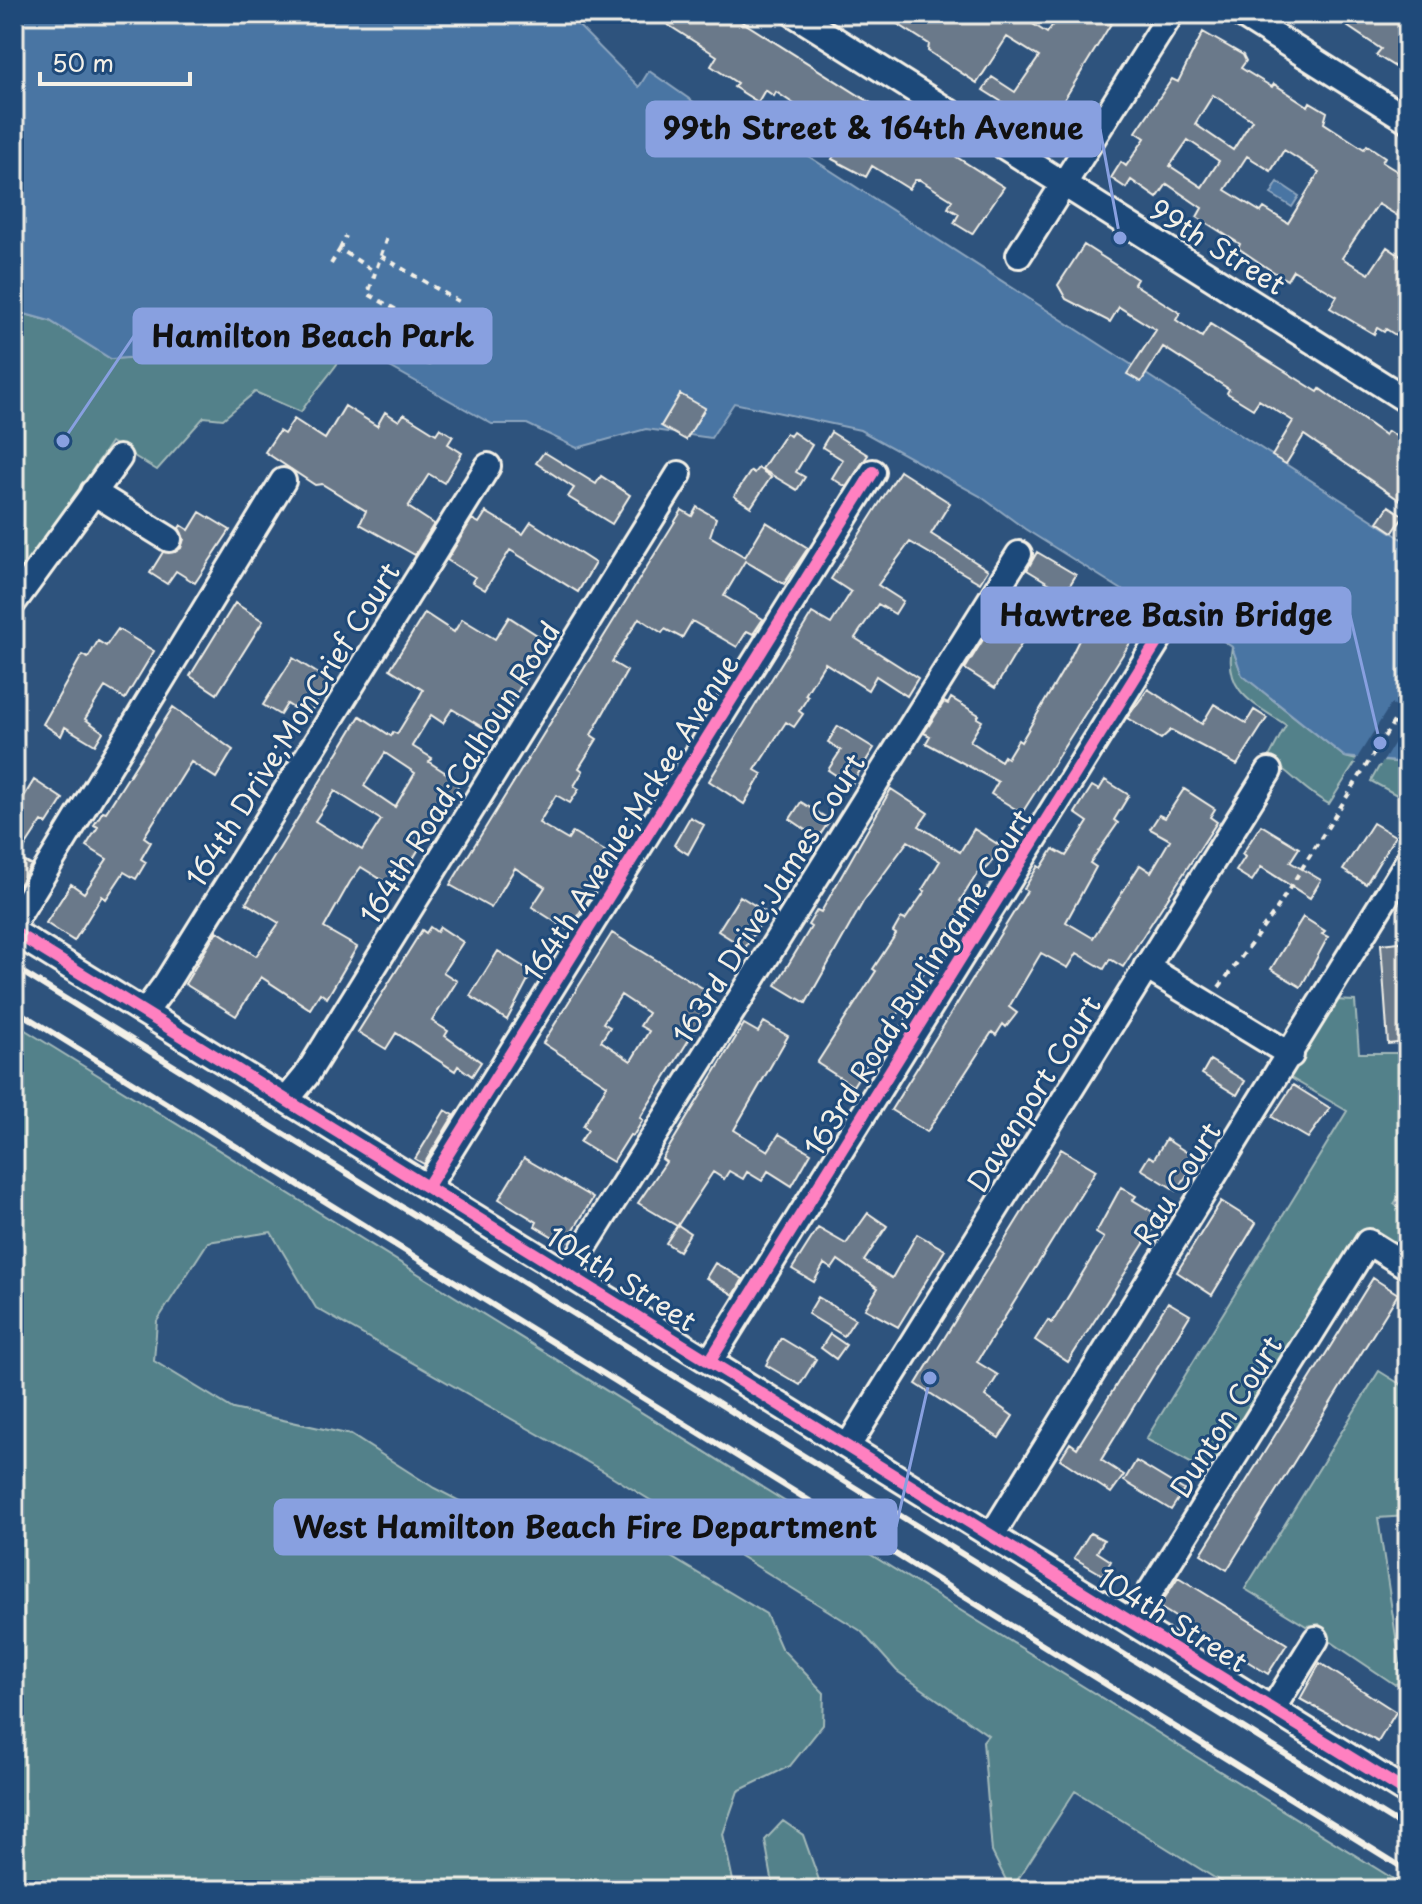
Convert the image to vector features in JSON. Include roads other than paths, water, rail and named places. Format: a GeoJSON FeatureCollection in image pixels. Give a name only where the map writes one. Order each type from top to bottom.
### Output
{"type":"FeatureCollection","features":[{"type":"Feature","properties":{"kind":"street","name":"99th Street"},"geometry":{"type":"LineString","coordinates":[[794,14],[1408,401]]}},
{"type":"Feature","properties":{"kind":"street"},"geometry":{"type":"LineString","coordinates":[[1019,255],[1171,14]]}},
{"type":"Feature","properties":{"kind":"street"},"geometry":{"type":"LineString","coordinates":[[1240,14],[1408,120]]}},
{"type":"Feature","properties":{"kind":"street"},"geometry":{"type":"LineString","coordinates":[[14,602],[119,458]]}},
{"type":"Feature","properties":{"kind":"street","name":"164th Drive;MonCrief Court"},"geometry":{"type":"LineString","coordinates":[[145,1012],[488,466]]}},
{"type":"Feature","properties":{"kind":"street","name":"164th Avenue;Mckee Avenue"},"geometry":{"type":"LineString","coordinates":[[428,1186],[873,472]]}},
{"type":"Feature","properties":{"kind":"street","name":"164th Road;Calhoun Road"},"geometry":{"type":"LineString","coordinates":[[288,1098],[306,1076],[679,474]]}},
{"type":"Feature","properties":{"kind":"street"},"geometry":{"type":"LineString","coordinates":[[14,922],[283,481]]}},
{"type":"Feature","properties":{"kind":"street"},"geometry":{"type":"LineString","coordinates":[[93,492],[169,539]]}},
{"type":"Feature","properties":{"kind":"street","name":"163rd Drive;James Court"},"geometry":{"type":"LineString","coordinates":[[568,1273],[1019,554]]}},
{"type":"Feature","properties":{"kind":"street","name":"163rd Road;Burlingame Court"},"geometry":{"type":"LineString","coordinates":[[710,1361],[1165,629]]}},
{"type":"Feature","properties":{"kind":"street","name":"Davenport Court"},"geometry":{"type":"LineString","coordinates":[[848,1446],[1269,771]]}},
{"type":"Feature","properties":{"kind":"street","name":"Rau Court"},"geometry":{"type":"LineString","coordinates":[[992,1535],[1408,861]]}},
{"type":"Feature","properties":{"kind":"street","name":"104th Street"},"geometry":{"type":"LineString","coordinates":[[14,932],[288,1098],[1408,1793]]}},
{"type":"Feature","properties":{"kind":"street"},"geometry":{"type":"LineString","coordinates":[[1146,967],[1291,1055]]}},
{"type":"Feature","properties":{"kind":"street","name":"Dunton Court"},"geometry":{"type":"LineString","coordinates":[[1132,1621],[1368,1242],[1408,1267]]}},
{"type":"Feature","properties":{"kind":"street"},"geometry":{"type":"LineString","coordinates":[[1273,1708],[1316,1639]]}},
{"type":"Feature","properties":{"kind":"water"},"geometry":{"type":"Polygon","coordinates":[[[14,14],[567,14],[639,87],[649,71],[748,140],[760,125],[1408,543],[1408,763],[1345,757],[1242,675],[1232,647],[1201,625],[1178,625],[1025,529],[980,496],[860,430],[734,403],[711,438],[646,429],[577,448],[527,424],[492,424],[374,358],[355,332],[335,326],[253,350],[111,359],[50,321],[14,311],[14,14]]]}},
{"type":"Feature","properties":{"kind":"water"},"geometry":{"type":"Polygon","coordinates":[[[1278,182],[1299,196],[1292,207],[1271,194],[1278,182]]]}},
{"type":"Feature","properties":{"kind":"railway"},"geometry":{"type":"LineString","coordinates":[[14,967],[1408,1830]]}},
{"type":"Feature","properties":{"kind":"railway"},"geometry":{"type":"LineString","coordinates":[[14,1009],[1408,1871]]}},
{"type":"Feature","properties":{"kind":"place","name":"99th Street & 164th Avenue"},"geometry":{"type":"Point","coordinates":[1120,238]}},
{"type":"Feature","properties":{"kind":"place","name":"Hamilton Beach Park"},"geometry":{"type":"Point","coordinates":[63,441]}},
{"type":"Feature","properties":{"kind":"place","name":"Hawtree Basin Bridge"},"geometry":{"type":"Point","coordinates":[1380,743]}},
{"type":"Feature","properties":{"kind":"place","name":"West Hamilton Beach Fire Department"},"geometry":{"type":"Point","coordinates":[930,1378]}}]}
